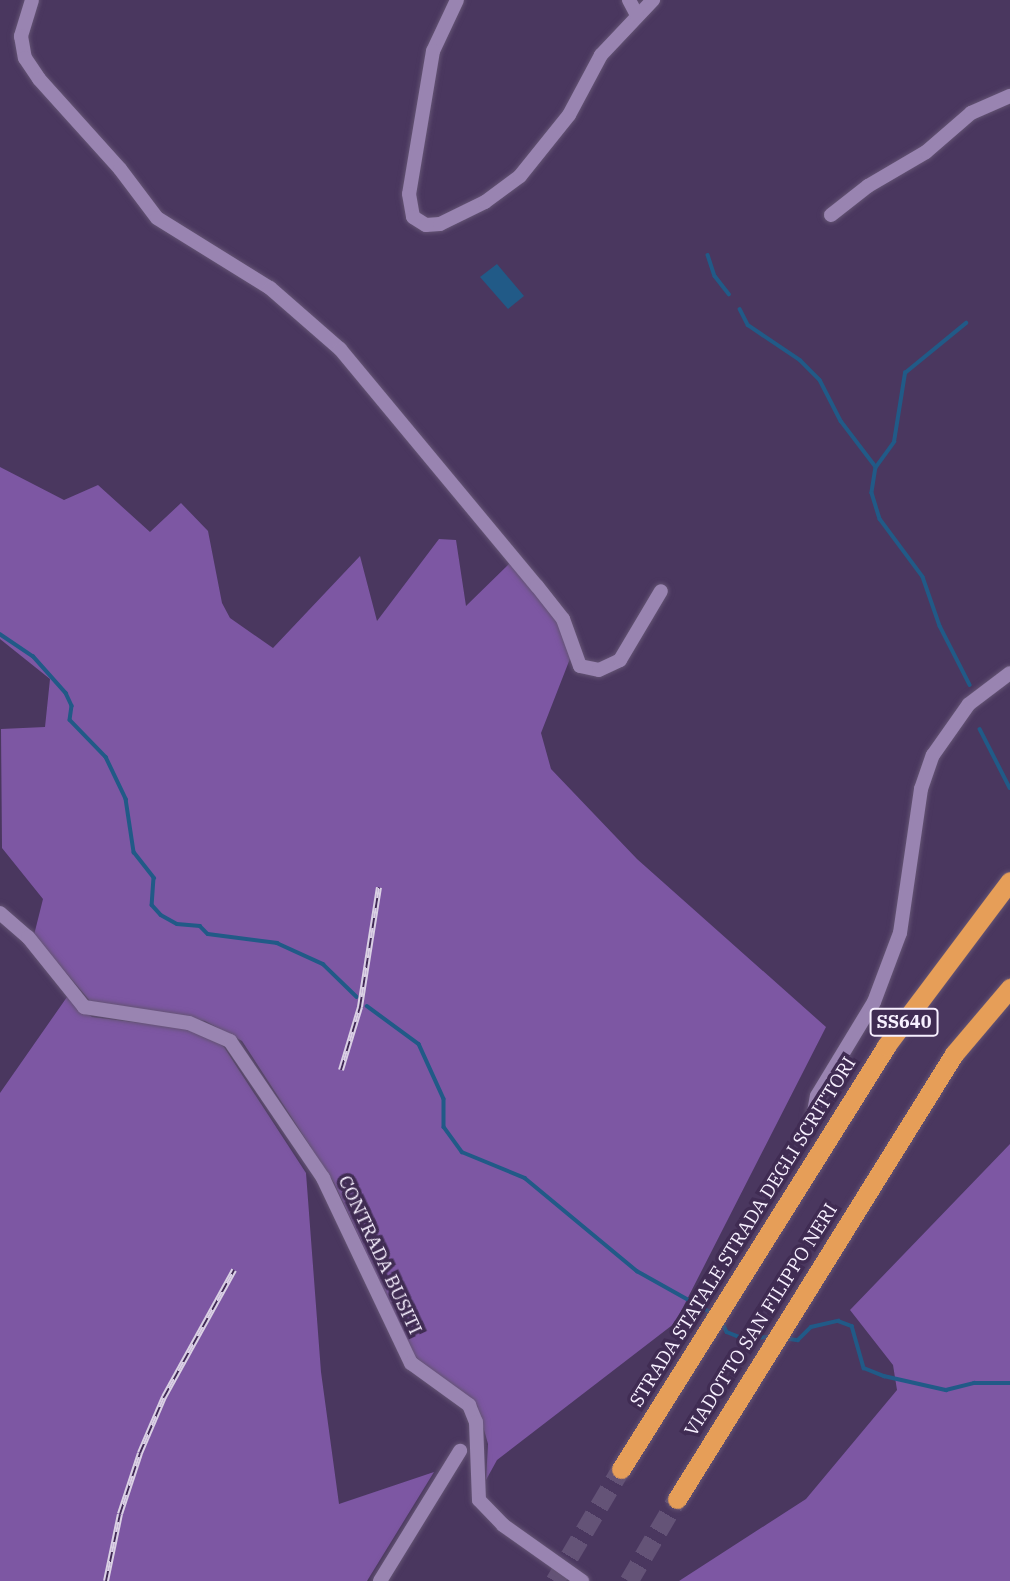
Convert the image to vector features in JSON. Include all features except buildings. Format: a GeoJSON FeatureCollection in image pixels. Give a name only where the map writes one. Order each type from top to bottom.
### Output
{"type":"FeatureCollection","features":[{"type":"Feature","properties":{"kind":"highway","name":"STRADA STATALE STRADA DEGLI SCRITTORI"},"geometry":{"type":"LineString","coordinates":[[621,1469],[886,1046],[1008,883]]}},
{"type":"Feature","properties":{"kind":"highway","name":"VIADOTTO SAN FILIPPO NERI"},"geometry":{"type":"LineString","coordinates":[[677,1499],[954,1055],[1010,988]]}},
{"type":"Feature","properties":{"kind":"street"},"geometry":{"type":"LineString","coordinates":[[32,0],[21,36],[25,58],[39,79],[120,169],[157,218],[270,288],[340,349],[563,619],[580,666],[599,670],[620,660],[661,591]]}},
{"type":"Feature","properties":{"kind":"street"},"geometry":{"type":"LineString","coordinates":[[457,0],[438,36],[431,64],[409,202],[419,223],[440,224],[485,202],[520,176],[569,115],[601,55],[653,0]]}},
{"type":"Feature","properties":{"kind":"street"},"geometry":{"type":"LineString","coordinates":[[629,0],[637,15]]}},
{"type":"Feature","properties":{"kind":"street"},"geometry":{"type":"LineString","coordinates":[[831,215],[868,186],[926,152],[971,113],[1010,96]]}},
{"type":"Feature","properties":{"kind":"street"},"geometry":{"type":"LineString","coordinates":[[813,1118],[817,1096],[874,1002],[896,944],[908,897],[921,789],[933,755],[969,704],[1010,673]]}},
{"type":"Feature","properties":{"kind":"street","name":"CONTRADA BUSITI"},"geometry":{"type":"LineString","coordinates":[[0,913],[28,937],[84,1007],[189,1023],[230,1041],[323,1178],[411,1363],[469,1405],[476,1423],[478,1500],[503,1525],[582,1581]]}},
{"type":"Feature","properties":{"kind":"street"},"geometry":{"type":"LineString","coordinates":[[380,1581],[460,1451]]}},
{"type":"Feature","properties":{"kind":"shaded area"},"geometry":{"type":"Polygon","coordinates":[[[0,467],[64,500],[98,485],[150,532],[181,503],[208,531],[222,603],[230,618],[273,648],[360,556],[377,621],[439,539],[456,540],[466,606],[514,559],[537,586],[573,651],[541,733],[551,769],[637,859],[826,1027],[675,1323],[497,1460],[486,1480],[488,1444],[477,1405],[414,1356],[334,1183],[242,1041],[205,1021],[90,1001],[34,935],[43,899],[2,848],[1,729],[45,727],[50,679],[0,639],[0,467]]]}},
{"type":"Feature","properties":{"kind":"shaded area"},"geometry":{"type":"Polygon","coordinates":[[[67,997],[92,1017],[183,1028],[208,1035],[224,1047],[306,1173],[321,1372],[339,1504],[434,1472],[367,1581],[0,1581],[0,1093],[67,997]]]}},
{"type":"Feature","properties":{"kind":"shaded area"},"geometry":{"type":"Polygon","coordinates":[[[1010,1144],[1010,1581],[679,1581],[806,1499],[897,1390],[893,1365],[850,1310],[1010,1144]]]}},
{"type":"Feature","properties":{"kind":"water"},"geometry":{"type":"Polygon","coordinates":[[[497,264],[524,296],[508,309],[480,277],[497,264]]]}},
{"type":"Feature","properties":{"kind":"waterway"},"geometry":{"type":"LineString","coordinates":[[708,255],[715,276],[729,294]]}},
{"type":"Feature","properties":{"kind":"waterway"},"geometry":{"type":"LineString","coordinates":[[740,309],[748,325],[800,360],[820,380],[841,421],[876,467],[872,493],[880,519],[923,577],[940,626],[970,685]]}},
{"type":"Feature","properties":{"kind":"waterway"},"geometry":{"type":"LineString","coordinates":[[876,467],[894,442],[905,373],[966,323]]}},
{"type":"Feature","properties":{"kind":"waterway"},"geometry":{"type":"LineString","coordinates":[[0,634],[33,656],[66,693],[72,706],[70,720],[106,757],[126,799],[134,852],[154,878],[152,905],[161,915],[177,924],[200,926],[208,934],[277,943],[323,964],[357,997]]}},
{"type":"Feature","properties":{"kind":"waterway"},"geometry":{"type":"LineString","coordinates":[[980,729],[1010,788]]}},
{"type":"Feature","properties":{"kind":"waterway"},"geometry":{"type":"LineString","coordinates":[[367,1006],[419,1044],[444,1099],[444,1127],[462,1152],[525,1178],[637,1271],[710,1312]]}},
{"type":"Feature","properties":{"kind":"waterway"},"geometry":{"type":"LineString","coordinates":[[722,1321],[727,1332],[744,1339],[769,1337]]}},
{"type":"Feature","properties":{"kind":"waterway"},"geometry":{"type":"LineString","coordinates":[[783,1338],[798,1340],[811,1327],[838,1321],[852,1326],[864,1368],[884,1376],[946,1390],[974,1383],[1010,1383]]}},
{"type":"Feature","properties":{"kind":"tunnel"},"geometry":{"type":"LineString","coordinates":[[555,1581],[621,1469]]}},
{"type":"Feature","properties":{"kind":"tunnel"},"geometry":{"type":"LineString","coordinates":[[629,1581],[677,1499]]}},
{"type":"Feature","properties":{"kind":"railway"},"geometry":{"type":"LineString","coordinates":[[341,1070],[360,1007],[379,887]]}},
{"type":"Feature","properties":{"kind":"railway"},"geometry":{"type":"LineString","coordinates":[[106,1581],[120,1514],[140,1453],[164,1397],[234,1270]]}}]}
